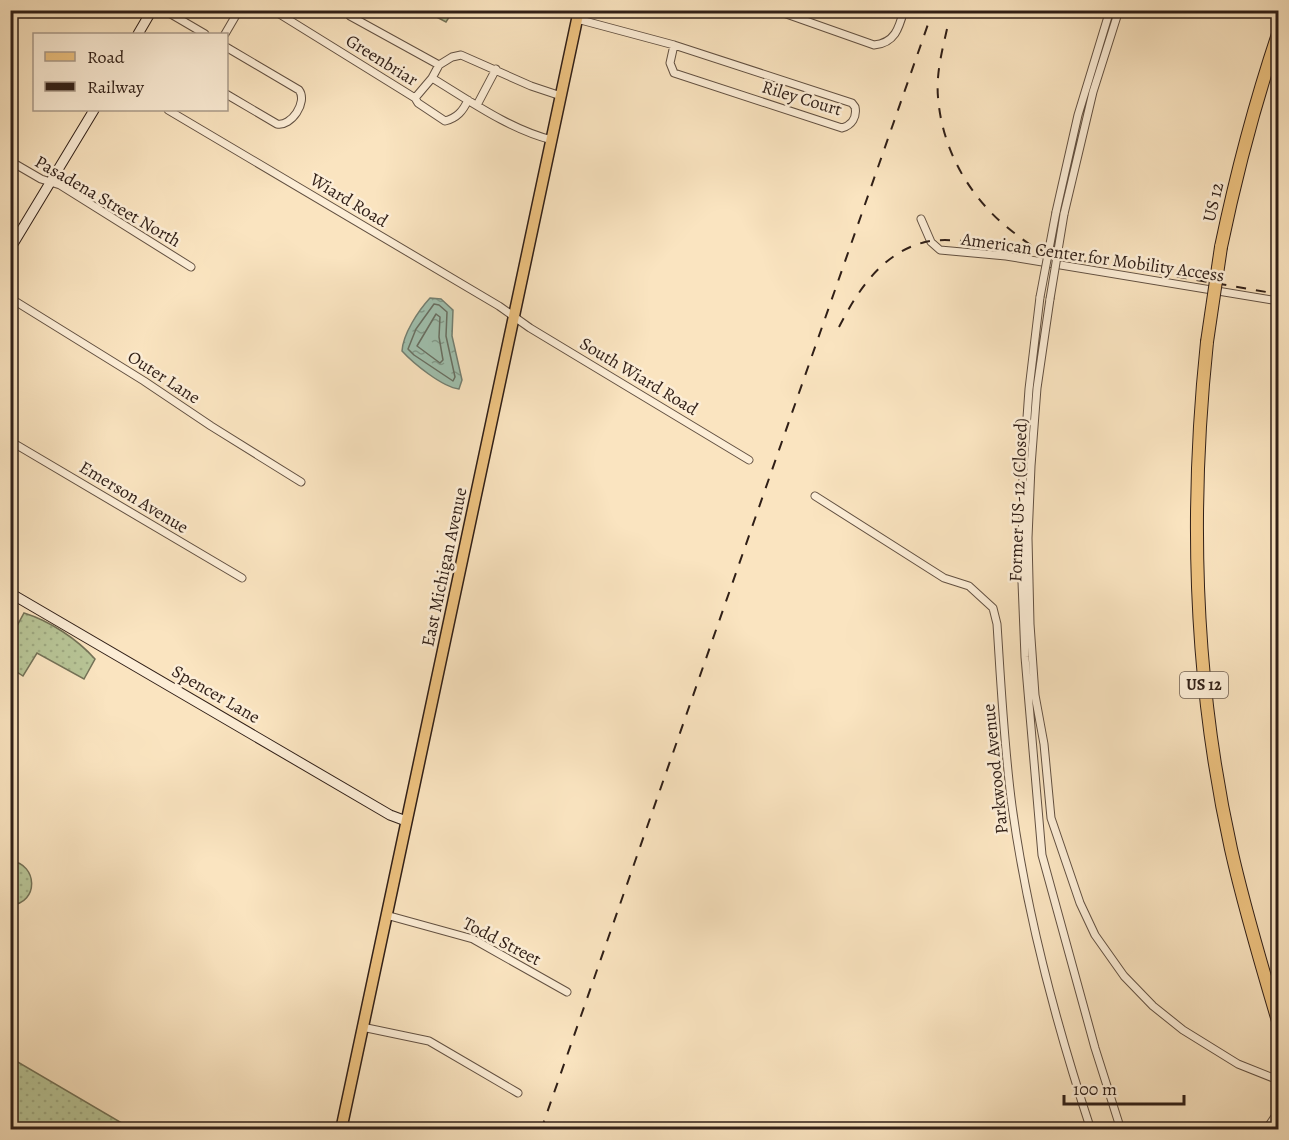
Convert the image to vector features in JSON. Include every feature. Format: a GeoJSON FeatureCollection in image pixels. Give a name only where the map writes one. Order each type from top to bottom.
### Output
{"type":"FeatureCollection","features":[{"type":"Feature","properties":{"kind":"highway","name":"US 12"},"geometry":{"type":"LineString","coordinates":[[1278,34],[1245,143],[1221,247],[1200,405],[1196,492],[1196,567],[1206,702],[1217,777],[1250,930],[1278,1021]]}},
{"type":"Feature","properties":{"kind":"main road","name":"East Michigan Avenue"},"geometry":{"type":"LineString","coordinates":[[341,1130],[578,15]]}},
{"type":"Feature","properties":{"kind":"street"},"geometry":{"type":"LineString","coordinates":[[139,33],[152,10]]}},
{"type":"Feature","properties":{"kind":"street"},"geometry":{"type":"LineString","coordinates":[[164,10],[203,33]]}},
{"type":"Feature","properties":{"kind":"street"},"geometry":{"type":"LineString","coordinates":[[226,33],[239,10]]}},
{"type":"Feature","properties":{"kind":"street","name":"Greenbriar"},"geometry":{"type":"LineString","coordinates":[[273,10],[415,98],[418,103],[446,121],[459,115],[468,100]]}},
{"type":"Feature","properties":{"kind":"street"},"geometry":{"type":"LineString","coordinates":[[350,10],[350,16],[439,65]]}},
{"type":"Feature","properties":{"kind":"street"},"geometry":{"type":"LineString","coordinates":[[775,10],[874,45],[884,44],[890,40],[899,28],[904,10]]}},
{"type":"Feature","properties":{"kind":"street"},"geometry":{"type":"LineString","coordinates":[[1110,10],[1078,115],[1040,297],[1029,389],[1024,464],[1022,582],[1025,657],[1042,855],[1095,1048],[1121,1130]]}},
{"type":"Feature","properties":{"kind":"street","name":"Former US-12 (Closed)"},"geometry":{"type":"LineString","coordinates":[[1119,10],[1093,92],[1064,214],[1037,388],[1031,466],[1030,624],[1036,702],[1044,744],[1051,818],[1080,903],[1095,935],[1124,976],[1153,1006],[1183,1030],[1238,1064],[1278,1080]]}},
{"type":"Feature","properties":{"kind":"street","name":"Riley Court"},"geometry":{"type":"LineString","coordinates":[[578,15],[674,45],[852,103],[855,107],[855,117],[842,128],[674,73],[670,63],[674,45]]}},
{"type":"Feature","properties":{"kind":"street"},"geometry":{"type":"LineString","coordinates":[[228,48],[299,90],[303,100],[289,123],[283,125],[277,124],[228,95]]}},
{"type":"Feature","properties":{"kind":"street"},"geometry":{"type":"LineString","coordinates":[[415,98],[432,78],[439,65],[460,54],[531,86],[561,96]]}},
{"type":"Feature","properties":{"kind":"street"},"geometry":{"type":"LineString","coordinates":[[477,105],[496,69]]}},
{"type":"Feature","properties":{"kind":"street"},"geometry":{"type":"LineString","coordinates":[[432,78],[514,126],[552,140]]}},
{"type":"Feature","properties":{"kind":"street"},"geometry":{"type":"LineString","coordinates":[[10,249],[93,111]]}},
{"type":"Feature","properties":{"kind":"street","name":"Wiard Road"},"geometry":{"type":"LineString","coordinates":[[170,111],[515,316]]}},
{"type":"Feature","properties":{"kind":"street","name":"Pasadena Street North"},"geometry":{"type":"LineString","coordinates":[[10,161],[41,179],[51,181],[191,267]]}},
{"type":"Feature","properties":{"kind":"street","name":"American Center for Mobility Access"},"geometry":{"type":"LineString","coordinates":[[921,219],[931,242],[940,250],[1006,256],[1278,302]]}},
{"type":"Feature","properties":{"kind":"street","name":"Outer Lane"},"geometry":{"type":"LineString","coordinates":[[10,298],[301,482]]}},
{"type":"Feature","properties":{"kind":"street","name":"South Wiard Road"},"geometry":{"type":"LineString","coordinates":[[515,316],[530,328],[749,460]]}},
{"type":"Feature","properties":{"kind":"street","name":"Emerson Avenue"},"geometry":{"type":"LineString","coordinates":[[10,441],[242,578]]}},
{"type":"Feature","properties":{"kind":"street","name":"Parkwood Avenue"},"geometry":{"type":"LineString","coordinates":[[814,496],[944,578],[969,586],[993,608],[997,624],[1012,806],[1027,889],[1069,1063],[1091,1130]]}},
{"type":"Feature","properties":{"kind":"street","name":"Spencer Lane"},"geometry":{"type":"LineString","coordinates":[[10,593],[390,815],[406,821]]}},
{"type":"Feature","properties":{"kind":"street","name":"Todd Street"},"geometry":{"type":"LineString","coordinates":[[386,915],[473,939],[567,992]]}},
{"type":"Feature","properties":{"kind":"street"},"geometry":{"type":"LineString","coordinates":[[362,1027],[429,1041],[518,1093]]}},
{"type":"Feature","properties":{"kind":"street"},"geometry":{"type":"LineString","coordinates":[[1266,1130],[1278,1112]]}},
{"type":"Feature","properties":{"kind":"green space"},"geometry":{"type":"Polygon","coordinates":[[[453,10],[446,22],[425,11],[453,10]]]}},
{"type":"Feature","properties":{"kind":"green space"},"geometry":{"type":"Polygon","coordinates":[[[24,613],[62,632],[80,644],[95,659],[84,679],[37,653],[23,676],[11,668],[11,637],[24,613]]]}},
{"type":"Feature","properties":{"kind":"green space"},"geometry":{"type":"Polygon","coordinates":[[[11,861],[26,869],[32,883],[27,898],[11,905],[11,861]]]}},
{"type":"Feature","properties":{"kind":"green space"},"geometry":{"type":"Polygon","coordinates":[[[11,1058],[132,1129],[11,1129],[11,1058]]]}},
{"type":"Feature","properties":{"kind":"water"},"geometry":{"type":"Polygon","coordinates":[[[430,298],[441,299],[453,310],[452,336],[462,380],[459,389],[436,379],[402,351],[405,337],[412,323],[430,298]]]}},
{"type":"Feature","properties":{"kind":"railway"},"geometry":{"type":"LineString","coordinates":[[541,1130],[933,10]]}},
{"type":"Feature","properties":{"kind":"railway"},"geometry":{"type":"LineString","coordinates":[[947,29],[940,63],[938,97],[952,155],[961,173],[984,205],[1013,232],[1036,248],[1074,259],[1278,294]]}},
{"type":"Feature","properties":{"kind":"railway"},"geometry":{"type":"LineString","coordinates":[[839,327],[854,300],[873,275],[884,264],[910,247],[925,242],[951,240],[1040,253]]}}]}
